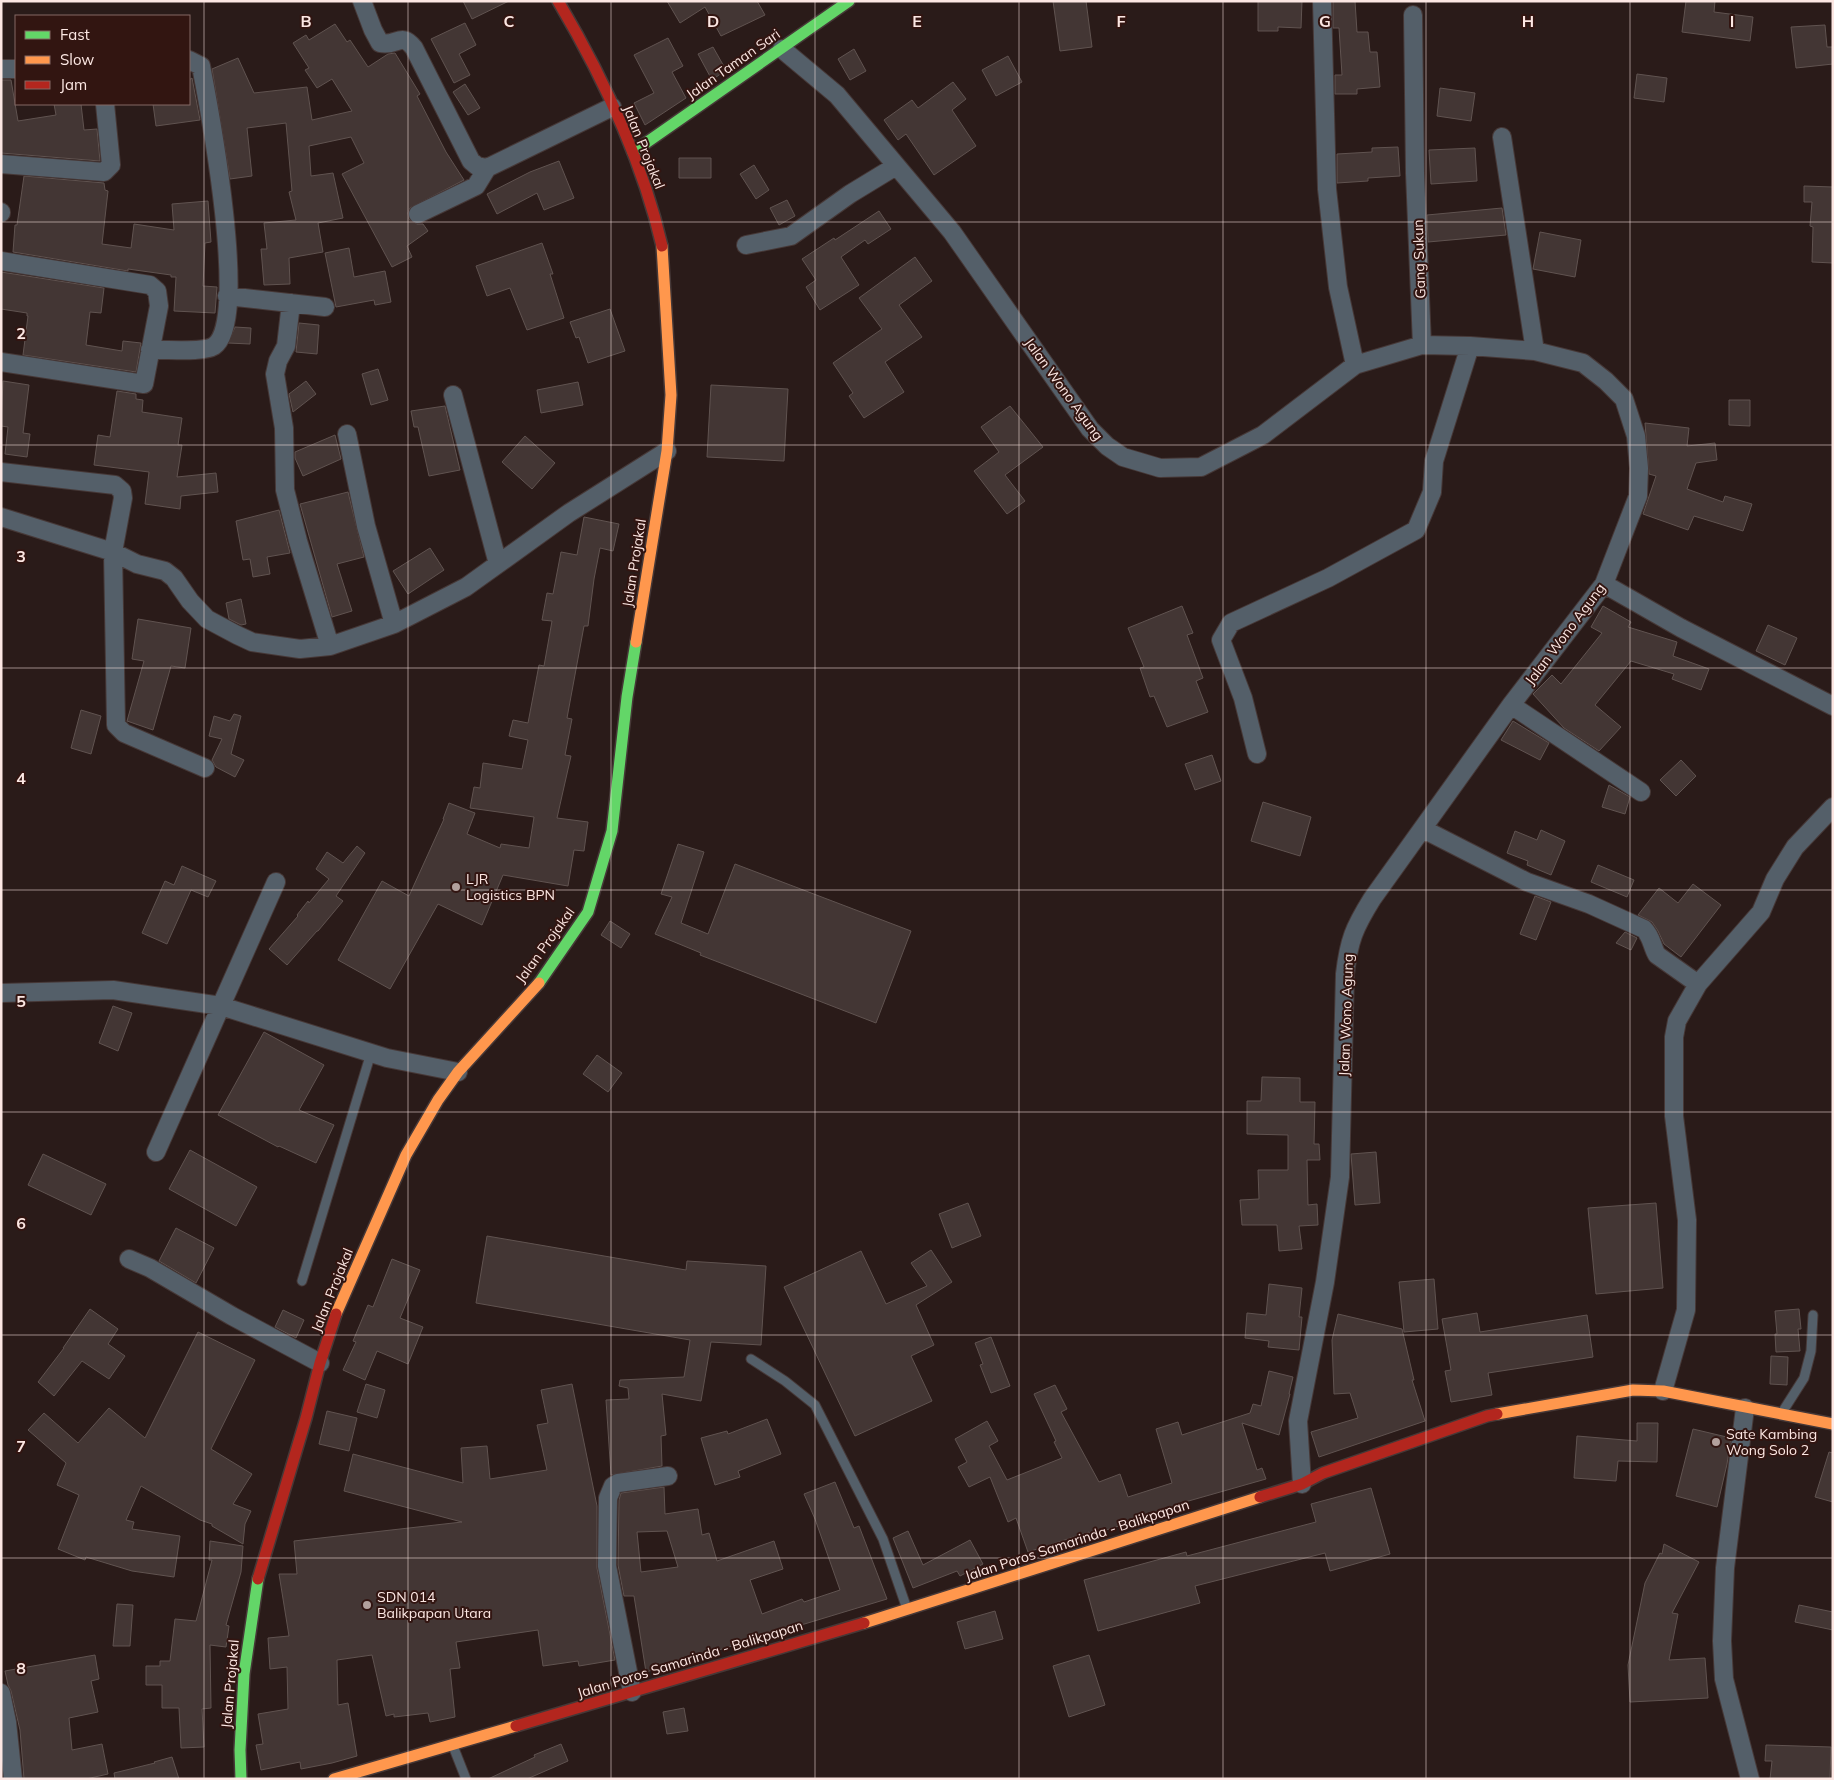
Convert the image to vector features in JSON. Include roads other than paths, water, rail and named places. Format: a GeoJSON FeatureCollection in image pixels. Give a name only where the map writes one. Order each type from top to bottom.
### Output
{"type":"FeatureCollection","features":[{"type":"Feature","properties":{"kind":"main road","name":"Jalan Taman Sari"},"geometry":{"type":"LineString","coordinates":[[633,152],[850,1]]}},
{"type":"Feature","properties":{"kind":"main road","name":"Jalan Projakal"},"geometry":{"type":"LineString","coordinates":[[241,1779],[240,1750],[244,1674],[256,1581],[306,1418],[320,1363],[339,1306],[406,1155],[438,1100],[458,1072],[540,982],[588,912],[612,831],[627,697],[667,451],[670,395],[662,247],[655,217],[633,152],[587,50],[563,3]]}},
{"type":"Feature","properties":{"kind":"main road","name":"Jalan Poros Samarinda - Balikpapan"},"geometry":{"type":"LineString","coordinates":[[334,1779],[907,1609],[1302,1484],[1323,1473],[1487,1416],[1633,1390],[1663,1391],[1833,1424]]}},
{"type":"Feature","properties":{"kind":"street"},"geometry":{"type":"LineString","coordinates":[[362,1],[380,43],[387,44],[402,39],[408,41],[426,71],[471,161],[477,166],[487,168]]}},
{"type":"Feature","properties":{"kind":"street"},"geometry":{"type":"LineString","coordinates":[[1322,1],[1327,189],[1338,287],[1356,365]]}},
{"type":"Feature","properties":{"kind":"street","name":"Gang Sukun"},"geometry":{"type":"LineString","coordinates":[[1413,15],[1415,173],[1422,345]]}},
{"type":"Feature","properties":{"kind":"street","name":"Jalan Wono Agung"},"geometry":{"type":"LineString","coordinates":[[782,49],[838,95],[952,232],[1090,429],[1107,446],[1123,457],[1160,468],[1201,467],[1262,435],[1356,365],[1422,345],[1470,346],[1535,351],[1583,363],[1624,398],[1636,436],[1639,468],[1638,496],[1604,584],[1511,705],[1372,899],[1356,925],[1348,947],[1344,974],[1340,1177],[1325,1282],[1298,1421],[1302,1484]]}},
{"type":"Feature","properties":{"kind":"street"},"geometry":{"type":"LineString","coordinates":[[150,350],[201,350],[215,345],[222,334],[226,313],[226,221],[216,139],[202,66],[190,60]]}},
{"type":"Feature","properties":{"kind":"street"},"geometry":{"type":"LineString","coordinates":[[1,69],[15,69]]}},
{"type":"Feature","properties":{"kind":"street"},"geometry":{"type":"LineString","coordinates":[[1,164],[104,172],[111,165],[104,105]]}},
{"type":"Feature","properties":{"kind":"street"},"geometry":{"type":"LineString","coordinates":[[418,214],[476,186],[487,168],[612,106]]}},
{"type":"Feature","properties":{"kind":"street"},"geometry":{"type":"LineString","coordinates":[[1502,137],[1535,351]]}},
{"type":"Feature","properties":{"kind":"street"},"geometry":{"type":"LineString","coordinates":[[746,245],[791,236],[850,194],[896,166]]}},
{"type":"Feature","properties":{"kind":"street"},"geometry":{"type":"LineString","coordinates":[[1,261],[150,285],[157,291],[159,306],[144,384],[1,362]]}},
{"type":"Feature","properties":{"kind":"street"},"geometry":{"type":"LineString","coordinates":[[227,296],[325,307]]}},
{"type":"Feature","properties":{"kind":"street"},"geometry":{"type":"LineString","coordinates":[[291,303],[286,346],[278,361],[275,374],[284,428],[285,490],[298,541],[330,646]]}},
{"type":"Feature","properties":{"kind":"street"},"geometry":{"type":"LineString","coordinates":[[1257,754],[1243,698],[1221,640],[1231,623],[1328,578],[1416,530],[1432,492],[1434,461],[1470,346]]}},
{"type":"Feature","properties":{"kind":"street"},"geometry":{"type":"LineString","coordinates":[[453,395],[498,564]]}},
{"type":"Feature","properties":{"kind":"street"},"geometry":{"type":"LineString","coordinates":[[348,434],[366,526],[394,624]]}},
{"type":"Feature","properties":{"kind":"street"},"geometry":{"type":"LineString","coordinates":[[1,516],[113,552],[137,564],[165,571],[174,578],[190,601],[207,619],[252,642],[300,649],[330,646],[394,624],[466,587],[569,513],[667,451]]}},
{"type":"Feature","properties":{"kind":"street"},"geometry":{"type":"LineString","coordinates":[[1,472],[115,485],[122,491],[113,552],[116,725],[124,733],[205,768]]}},
{"type":"Feature","properties":{"kind":"street"},"geometry":{"type":"LineString","coordinates":[[1604,584],[1681,628],[1833,706]]}},
{"type":"Feature","properties":{"kind":"street"},"geometry":{"type":"LineString","coordinates":[[1511,705],[1640,792]]}},
{"type":"Feature","properties":{"kind":"street"},"geometry":{"type":"LineString","coordinates":[[1663,1391],[1686,1310],[1687,1220],[1674,1116],[1674,1037],[1677,1021],[1698,984],[1761,912],[1776,879],[1795,847],[1833,807]]}},
{"type":"Feature","properties":{"kind":"street"},"geometry":{"type":"LineString","coordinates":[[1423,828],[1476,858],[1527,882],[1589,904],[1644,929],[1648,933],[1658,956],[1698,984]]}},
{"type":"Feature","properties":{"kind":"street"},"geometry":{"type":"LineString","coordinates":[[156,1152],[276,882]]}},
{"type":"Feature","properties":{"kind":"street"},"geometry":{"type":"LineString","coordinates":[[1,993],[113,990],[221,1006],[387,1058],[458,1072]]}},
{"type":"Feature","properties":{"kind":"street"},"geometry":{"type":"LineString","coordinates":[[129,1259],[150,1268],[232,1316],[320,1363]]}},
{"type":"Feature","properties":{"kind":"street"},"geometry":{"type":"LineString","coordinates":[[1745,1408],[1725,1568],[1722,1641],[1724,1679],[1750,1779]]}},
{"type":"Feature","properties":{"kind":"street"},"geometry":{"type":"LineString","coordinates":[[632,1692],[607,1566],[610,1492],[612,1486],[618,1483],[668,1476]]}},
{"type":"Feature","properties":{"kind":"street"},"geometry":{"type":"LineString","coordinates":[[1,1693],[7,1722],[12,1779]]}},
{"type":"Feature","properties":{"kind":"lane"},"geometry":{"type":"LineString","coordinates":[[302,1281],[371,1053]]}},
{"type":"Feature","properties":{"kind":"lane"},"geometry":{"type":"LineString","coordinates":[[1780,1415],[1804,1378],[1811,1351],[1813,1315]]}},
{"type":"Feature","properties":{"kind":"lane"},"geometry":{"type":"LineString","coordinates":[[751,1358],[785,1381],[815,1405],[883,1539],[907,1609]]}},
{"type":"Feature","properties":{"kind":"lane"},"geometry":{"type":"LineString","coordinates":[[452,1743],[466,1779]]}},
{"type":"Feature","properties":{"kind":"place","name":"LJR Logistics BPN"},"geometry":{"type":"Point","coordinates":[456,887]}},
{"type":"Feature","properties":{"kind":"place","name":"Sate Kambing Wong Solo 2"},"geometry":{"type":"Point","coordinates":[1716,1442]}},
{"type":"Feature","properties":{"kind":"place","name":"SDN 014 Balikpapan Utara"},"geometry":{"type":"Point","coordinates":[367,1605]}}]}
